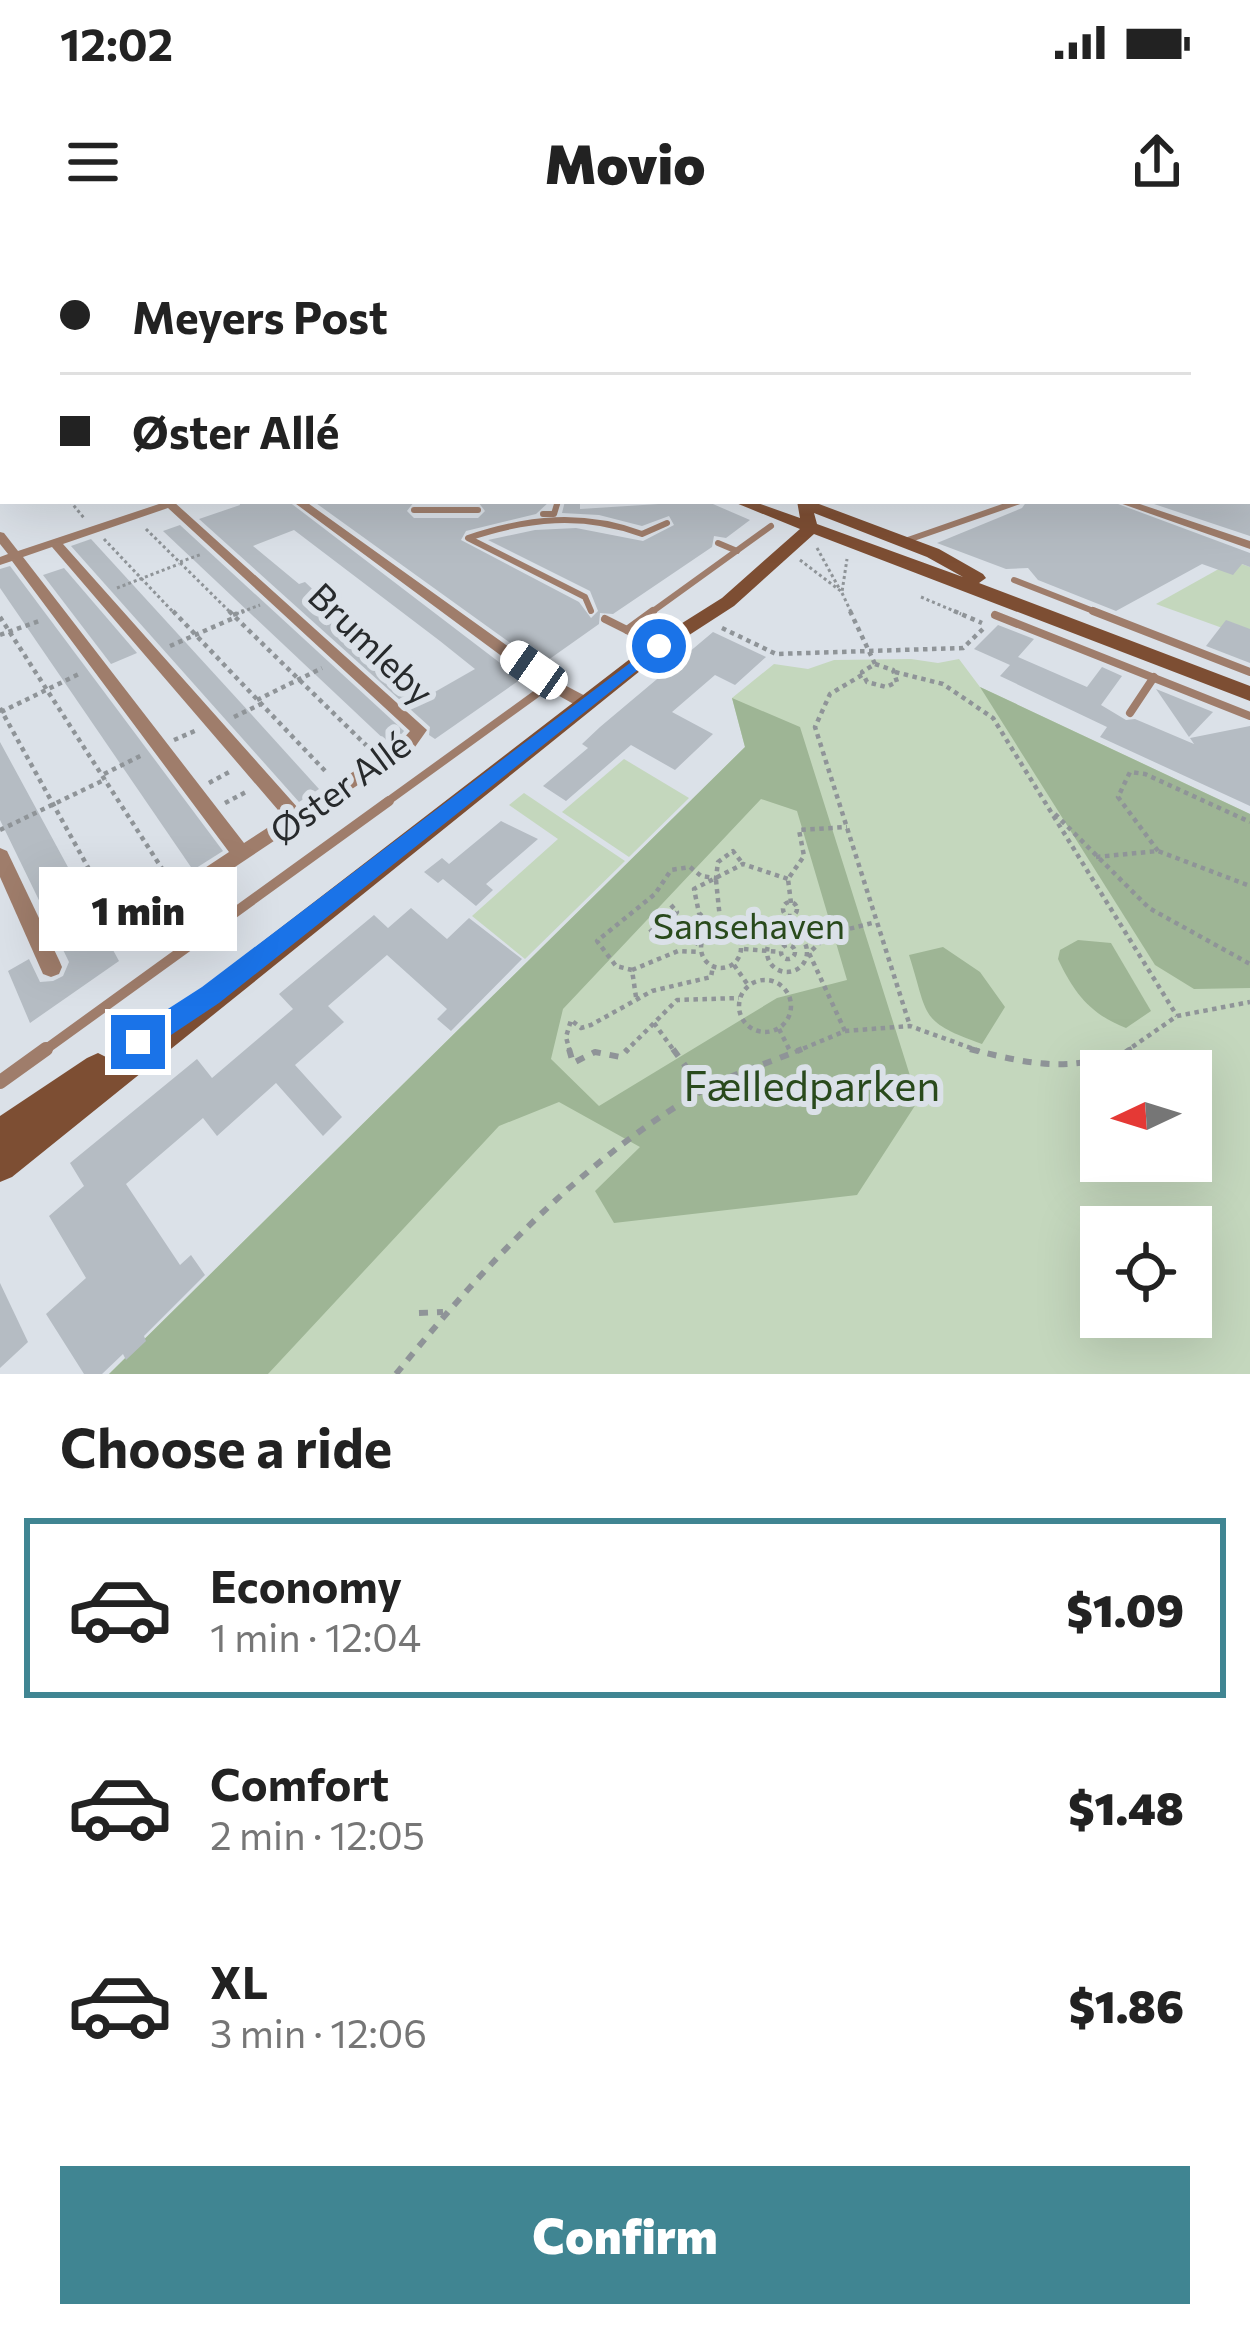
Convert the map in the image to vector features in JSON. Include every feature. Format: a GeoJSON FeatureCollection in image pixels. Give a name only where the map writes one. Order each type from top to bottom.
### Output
{"type":"FeatureCollection","features":[{"type":"Feature","properties":{"kind":"street","name":"Brumleby"},"geometry":{"type":"LineString","coordinates":[[7,559],[166,504]]}},
{"type":"Feature","properties":{"kind":"street","name":"Brumleby"},"geometry":{"type":"LineString","coordinates":[[130,928],[382,760],[419,730],[344,657],[169,504]]}},
{"type":"Feature","properties":{"kind":"street"},"geometry":{"type":"LineString","coordinates":[[302,504],[550,684],[585,703]]}},
{"type":"Feature","properties":{"kind":"street"},"geometry":{"type":"LineString","coordinates":[[754,504],[904,541],[977,578],[1004,598]]}},
{"type":"Feature","properties":{"kind":"street"},"geometry":{"type":"LineString","coordinates":[[1129,504],[1250,545]]}},
{"type":"Feature","properties":{"kind":"street"},"geometry":{"type":"LineString","coordinates":[[793,511],[977,578]]}},
{"type":"Feature","properties":{"kind":"street"},"geometry":{"type":"LineString","coordinates":[[793,511],[1250,694]]}},
{"type":"Feature","properties":{"kind":"street"},"geometry":{"type":"LineString","coordinates":[[0,1165],[585,703],[693,620],[728,602],[793,511]]}},
{"type":"Feature","properties":{"kind":"street"},"geometry":{"type":"LineString","coordinates":[[0,536],[7,559],[58,614],[242,855]]}},
{"type":"Feature","properties":{"kind":"street"},"geometry":{"type":"LineString","coordinates":[[56,543],[295,817]]}},
{"type":"Feature","properties":{"kind":"street"},"geometry":{"type":"LineString","coordinates":[[0,856],[51,967]]}},
{"type":"Feature","properties":{"kind":"street"},"geometry":{"type":"LineString","coordinates":[[0,1136],[210,995]]}},
{"type":"Feature","properties":{"kind":"lane"},"geometry":{"type":"LineString","coordinates":[[532,515],[554,514],[558,504]]}},
{"type":"Feature","properties":{"kind":"lane"},"geometry":{"type":"LineString","coordinates":[[904,541],[1011,504]]}},
{"type":"Feature","properties":{"kind":"lane"},"geometry":{"type":"LineString","coordinates":[[415,510],[458,507],[478,511]]}},
{"type":"Feature","properties":{"kind":"lane"},"geometry":{"type":"LineString","coordinates":[[627,630],[793,511]]}},
{"type":"Feature","properties":{"kind":"lane"},"geometry":{"type":"LineString","coordinates":[[591,610],[585,597],[468,538],[536,519],[604,518],[642,534],[667,523]]}},
{"type":"Feature","properties":{"kind":"lane"},"geometry":{"type":"LineString","coordinates":[[718,543],[737,550]]}},
{"type":"Feature","properties":{"kind":"lane"},"geometry":{"type":"LineString","coordinates":[[1004,598],[1250,672]]}},
{"type":"Feature","properties":{"kind":"lane"},"geometry":{"type":"LineString","coordinates":[[1004,598],[1154,677],[1250,716]]}},
{"type":"Feature","properties":{"kind":"lane"},"geometry":{"type":"LineString","coordinates":[[605,619],[659,646]]}},
{"type":"Feature","properties":{"kind":"lane"},"geometry":{"type":"LineString","coordinates":[[1130,713],[1154,677]]}},
{"type":"Feature","properties":{"kind":"lane","name":"Øster Allé"},"geometry":{"type":"LineString","coordinates":[[0,1082],[550,684]]}},
{"type":"Feature","properties":{"kind":"path"},"geometry":{"type":"LineString","coordinates":[[134,517],[382,760]]}},
{"type":"Feature","properties":{"kind":"path"},"geometry":{"type":"LineString","coordinates":[[95,530],[340,787]]}},
{"type":"Feature","properties":{"kind":"path"},"geometry":{"type":"LineString","coordinates":[[817,548],[875,664],[943,684],[993,718],[1178,1016]]}},
{"type":"Feature","properties":{"kind":"path"},"geometry":{"type":"LineString","coordinates":[[841,590],[847,559]]}},
{"type":"Feature","properties":{"kind":"path"},"geometry":{"type":"LineString","coordinates":[[800,560],[841,590]]}},
{"type":"Feature","properties":{"kind":"path"},"geometry":{"type":"LineString","coordinates":[[100,595],[181,563]]}},
{"type":"Feature","properties":{"kind":"path"},"geometry":{"type":"LineString","coordinates":[[921,598],[986,625]]}},
{"type":"Feature","properties":{"kind":"path"},"geometry":{"type":"LineString","coordinates":[[152,653],[256,606]]}},
{"type":"Feature","properties":{"kind":"path"},"geometry":{"type":"LineString","coordinates":[[0,635],[58,614]]}},
{"type":"Feature","properties":{"kind":"path"},"geometry":{"type":"LineString","coordinates":[[0,617],[179,896]]}},
{"type":"Feature","properties":{"kind":"path"},"geometry":{"type":"LineString","coordinates":[[718,626],[776,654],[963,648],[978,633]]}},
{"type":"Feature","properties":{"kind":"path"},"geometry":{"type":"LineString","coordinates":[[742,644],[751,642]]}},
{"type":"Feature","properties":{"kind":"path"},"geometry":{"type":"LineString","coordinates":[[0,830],[344,657]]}},
{"type":"Feature","properties":{"kind":"path"},"geometry":{"type":"LineString","coordinates":[[875,664],[832,688],[818,706],[815,727],[910,1026]]}},
{"type":"Feature","properties":{"kind":"path"},"geometry":{"type":"LineString","coordinates":[[98,667],[1,710],[119,924],[130,928]]}},
{"type":"Feature","properties":{"kind":"path"},"geometry":{"type":"LineString","coordinates":[[862,674],[872,685],[886,687],[897,682],[895,672]]}},
{"type":"Feature","properties":{"kind":"path"},"geometry":{"type":"LineString","coordinates":[[194,791],[248,762]]}},
{"type":"Feature","properties":{"kind":"path"},"geometry":{"type":"LineString","coordinates":[[1158,850],[1118,797],[1130,772],[1250,822]]}},
{"type":"Feature","properties":{"kind":"path"},"geometry":{"type":"LineString","coordinates":[[209,812],[265,782]]}},
{"type":"Feature","properties":{"kind":"path"},"geometry":{"type":"LineString","coordinates":[[1047,806],[1149,908],[1250,964]]}},
{"type":"Feature","properties":{"kind":"path"},"geometry":{"type":"LineString","coordinates":[[786,933],[788,915],[797,910],[790,903],[788,879],[804,856],[799,830],[847,827]]}},
{"type":"Feature","properties":{"kind":"path"},"geometry":{"type":"LineString","coordinates":[[1096,857],[1158,850],[1250,886]]}},
{"type":"Feature","properties":{"kind":"path"},"geometry":{"type":"LineString","coordinates":[[718,926],[718,862],[733,851],[743,864],[788,879]]}},
{"type":"Feature","properties":{"kind":"path"},"geometry":{"type":"LineString","coordinates":[[734,964],[742,949],[737,936],[718,926],[693,898],[694,889],[743,864]]}},
{"type":"Feature","properties":{"kind":"path"},"geometry":{"type":"LineString","coordinates":[[700,948],[678,951],[632,970],[616,966],[597,941],[608,926],[630,917],[658,891],[671,870],[690,867],[701,876],[716,878]]}},
{"type":"Feature","properties":{"kind":"path"},"geometry":{"type":"LineString","coordinates":[[75,880],[91,872]]}},
{"type":"Feature","properties":{"kind":"path"},"geometry":{"type":"LineString","coordinates":[[650,929],[655,935],[677,912],[670,905]]}},
{"type":"Feature","properties":{"kind":"path"},"geometry":{"type":"LineString","coordinates":[[668,922],[700,948],[713,966],[711,977],[699,983],[669,984],[636,997],[594,1026],[581,1028],[571,1020],[566,1037],[573,1064],[595,1052],[620,1057],[634,1037],[677,1000],[739,998]]}},
{"type":"Feature","properties":{"kind":"path"},"geometry":{"type":"LineString","coordinates":[[845,1031],[808,953],[802,941],[786,933],[772,936],[766,950],[771,963],[781,970],[801,969],[808,953],[829,934],[877,922]]}},
{"type":"Feature","properties":{"kind":"path"},"geometry":{"type":"LineString","coordinates":[[700,948],[702,936],[718,926]]}},
{"type":"Feature","properties":{"kind":"path"},"geometry":{"type":"LineString","coordinates":[[742,949],[780,952]]}},
{"type":"Feature","properties":{"kind":"path"},"geometry":{"type":"LineString","coordinates":[[713,966],[734,964]]}},
{"type":"Feature","properties":{"kind":"path"},"geometry":{"type":"LineString","coordinates":[[734,964],[748,985]]}},
{"type":"Feature","properties":{"kind":"path"},"geometry":{"type":"LineString","coordinates":[[632,970],[636,997]]}},
{"type":"Feature","properties":{"kind":"path"},"geometry":{"type":"LineString","coordinates":[[775,984],[781,970]]}},
{"type":"Feature","properties":{"kind":"path"},"geometry":{"type":"LineString","coordinates":[[699,983],[700,996]]}},
{"type":"Feature","properties":{"kind":"path"},"geometry":{"type":"LineString","coordinates":[[775,984],[788,997],[791,1010],[778,1029],[766,1031],[749,1024],[740,1012],[739,998],[748,985],[775,984]]}},
{"type":"Feature","properties":{"kind":"path"},"geometry":{"type":"LineString","coordinates":[[396,1374],[448,1310],[593,1163],[703,1090],[845,1031],[910,1026],[971,1049],[1042,1067],[1099,1062],[1139,1046],[1178,1016],[1250,1002]]}},
{"type":"Feature","properties":{"kind":"path"},"geometry":{"type":"LineString","coordinates":[[654,1023],[703,1090]]}},
{"type":"Feature","properties":{"kind":"path"},"geometry":{"type":"LineString","coordinates":[[778,1029],[791,1052]]}},
{"type":"Feature","properties":{"kind":"path"},"geometry":{"type":"LineString","coordinates":[[418,1313],[433,1316],[448,1310]]}},
{"type":"Feature","properties":{"kind":"green space"},"geometry":{"type":"Polygon","coordinates":[[[1233,561],[1250,567],[1250,638],[1156,604],[1233,561]]]}},
{"type":"Feature","properties":{"kind":"green space","name":"Fælledparken"},"geometry":{"type":"Polygon","coordinates":[[[959,659],[980,687],[1250,814],[1250,1374],[109,1374],[745,747],[732,698],[774,664],[808,669],[834,660],[938,663],[959,659]]]}},
{"type":"Feature","properties":{"kind":"green space"},"geometry":{"type":"Polygon","coordinates":[[[980,687],[1250,814],[1250,988],[1194,989],[1155,965],[980,687]]]}},
{"type":"Feature","properties":{"kind":"green space"},"geometry":{"type":"Polygon","coordinates":[[[732,698],[800,727],[918,1101],[857,1195],[614,1223],[595,1191],[640,1147],[559,1102],[499,1126],[268,1374],[109,1374],[745,747],[732,698]],[[761,799],[563,1009],[551,1059],[599,1106],[777,998],[847,980],[797,811],[761,799]]]}},
{"type":"Feature","properties":{"kind":"green space"},"geometry":{"type":"Polygon","coordinates":[[[624,759],[689,798],[629,857],[562,812],[624,759]]]}},
{"type":"Feature","properties":{"kind":"green space"},"geometry":{"type":"Polygon","coordinates":[[[524,793],[625,861],[525,959],[472,916],[558,839],[509,805],[524,793]]]}},
{"type":"Feature","properties":{"kind":"green space"},"geometry":{"type":"Polygon","coordinates":[[[1078,940],[1111,943],[1151,1011],[1126,1028],[1084,1001],[1058,959],[1060,950],[1078,940]]]}},
{"type":"Feature","properties":{"kind":"green space"},"geometry":{"type":"Polygon","coordinates":[[[943,947],[980,972],[1005,1007],[982,1044],[946,1029],[924,1004],[909,955],[943,947]]]}},
{"type":"Feature","properties":{"kind":"building"},"geometry":{"type":"Polygon","coordinates":[[[240,504],[292,504],[521,679],[435,739],[429,735],[430,727],[199,519],[240,504]],[[294,530],[253,546],[299,584],[305,582],[426,697],[475,669],[294,530]]]}},
{"type":"Feature","properties":{"kind":"building"},"geometry":{"type":"Polygon","coordinates":[[[317,504],[412,504],[407,511],[414,518],[478,518],[485,511],[480,504],[547,504],[536,514],[466,531],[461,540],[579,602],[591,618],[598,611],[590,591],[488,540],[576,528],[643,541],[674,525],[669,516],[642,526],[599,515],[562,513],[564,504],[580,504],[580,509],[713,504],[750,520],[726,538],[714,536],[712,547],[613,614],[600,613],[599,624],[541,665],[317,504]]]}},
{"type":"Feature","properties":{"kind":"building"},"geometry":{"type":"Polygon","coordinates":[[[1025,504],[1118,504],[1250,553],[1250,567],[1242,564],[1233,575],[1202,564],[1116,611],[1038,580],[1028,568],[1006,569],[937,543],[1025,504]]]}},
{"type":"Feature","properties":{"kind":"building"},"geometry":{"type":"Polygon","coordinates":[[[1154,504],[1250,504],[1250,536],[1154,504]]]}},
{"type":"Feature","properties":{"kind":"building"},"geometry":{"type":"Polygon","coordinates":[[[180,525],[404,731],[400,736],[388,743],[163,531],[180,525]]]}},
{"type":"Feature","properties":{"kind":"building"},"geometry":{"type":"Polygon","coordinates":[[[91,539],[319,789],[299,802],[71,546],[91,539]]]}},
{"type":"Feature","properties":{"kind":"building"},"geometry":{"type":"Polygon","coordinates":[[[10,566],[223,851],[193,870],[0,588],[0,569],[10,566]]]}},
{"type":"Feature","properties":{"kind":"building"},"geometry":{"type":"Polygon","coordinates":[[[64,568],[137,653],[111,664],[43,575],[64,568]]]}},
{"type":"Feature","properties":{"kind":"building"},"geometry":{"type":"Polygon","coordinates":[[[1226,620],[1250,629],[1250,663],[1206,646],[1226,620]]]}},
{"type":"Feature","properties":{"kind":"building"},"geometry":{"type":"Polygon","coordinates":[[[998,625],[1034,639],[1018,657],[1087,687],[1102,667],[1122,676],[1101,705],[1126,720],[1135,719],[1194,744],[1190,738],[1250,726],[1250,806],[1100,737],[1107,727],[1000,676],[1010,665],[974,649],[998,625]]]}},
{"type":"Feature","properties":{"kind":"building"},"geometry":{"type":"Polygon","coordinates":[[[713,632],[766,657],[735,685],[715,675],[672,712],[713,734],[675,770],[631,745],[566,801],[543,786],[588,748],[582,744],[600,727],[713,632]]]}},
{"type":"Feature","properties":{"kind":"building"},"geometry":{"type":"Polygon","coordinates":[[[1156,689],[1213,712],[1189,737],[1156,689]]]}},
{"type":"Feature","properties":{"kind":"building"},"geometry":{"type":"Polygon","coordinates":[[[0,742],[119,961],[30,1023],[8,971],[29,959],[40,982],[53,981],[63,976],[69,962],[0,820],[0,742]]]}},
{"type":"Feature","properties":{"kind":"building"},"geometry":{"type":"Polygon","coordinates":[[[501,821],[538,839],[486,884],[493,890],[476,906],[443,879],[438,883],[424,872],[442,858],[449,864],[501,821]]]}},
{"type":"Feature","properties":{"kind":"building"},"geometry":{"type":"Polygon","coordinates":[[[411,908],[447,939],[469,918],[522,959],[451,1031],[437,1019],[447,1009],[387,955],[328,1006],[344,1022],[295,1065],[342,1117],[323,1136],[276,1083],[217,1136],[203,1118],[126,1184],[180,1265],[191,1255],[205,1275],[126,1360],[123,1354],[102,1374],[84,1374],[46,1314],[86,1278],[49,1216],[84,1186],[70,1163],[197,1059],[212,1078],[293,1009],[279,994],[374,915],[388,928],[411,908]]]}},
{"type":"Feature","properties":{"kind":"building"},"geometry":{"type":"Polygon","coordinates":[[[0,1283],[28,1342],[0,1368],[0,1283]]]}},
{"type":"Feature","properties":{"kind":"route"},"geometry":{"type":"LineString","coordinates":[[138,1042],[210,995],[659,646]]}},
{"type":"Feature","properties":{"kind":"park label","name":"Sansehaven"},"geometry":{"type":"Point","coordinates":[749,926]}}]}
